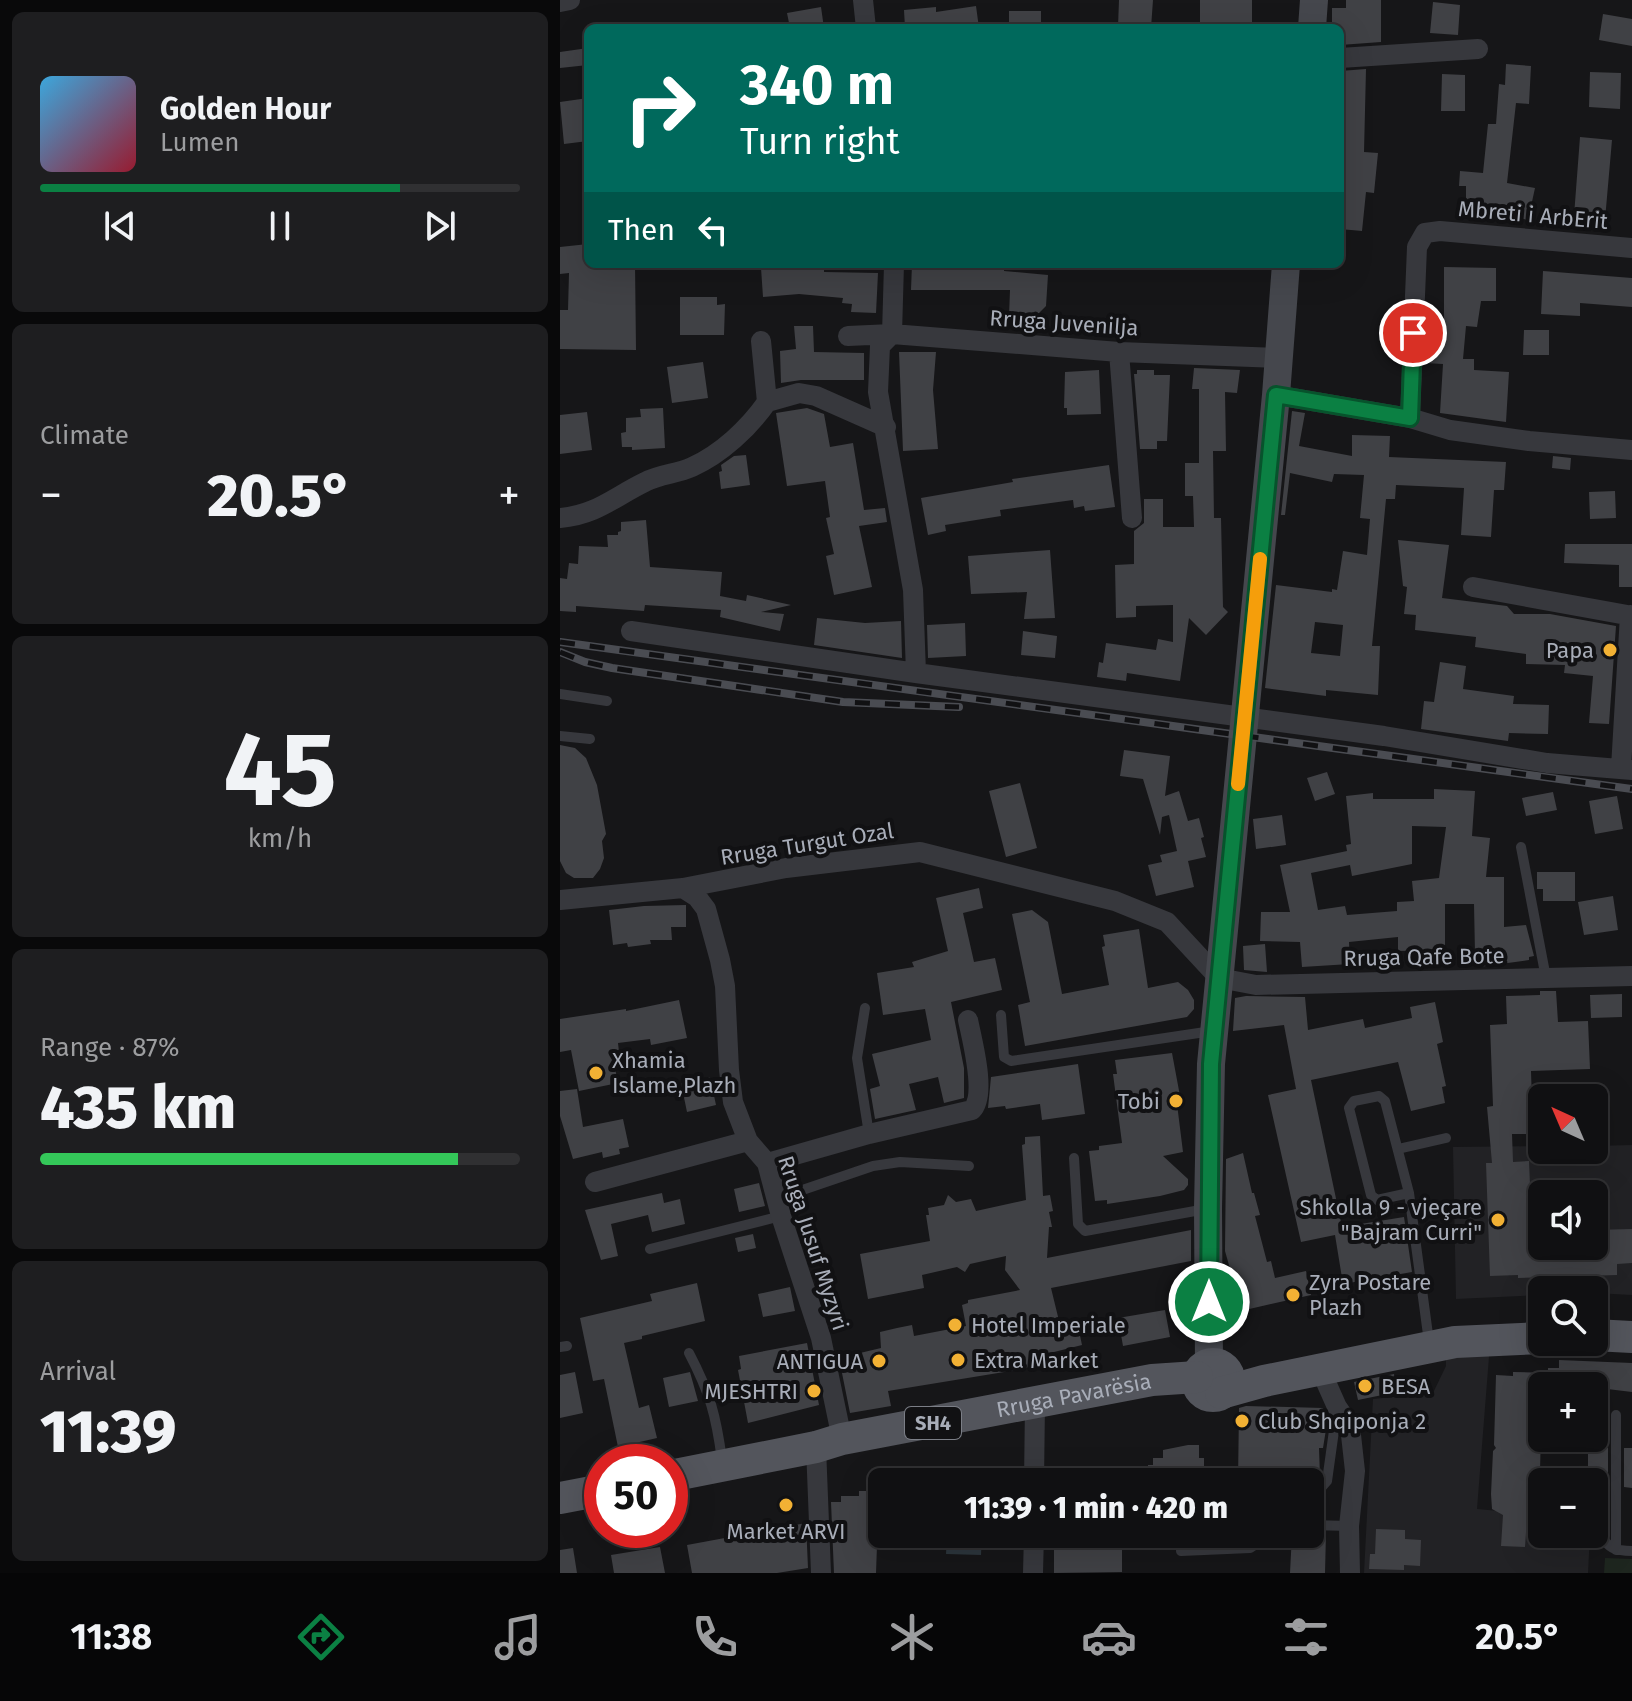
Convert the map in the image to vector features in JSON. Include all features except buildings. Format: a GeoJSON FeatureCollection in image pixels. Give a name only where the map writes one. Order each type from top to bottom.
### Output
{"type":"FeatureCollection","features":[{"type":"Feature","properties":{"kind":"main road"},"geometry":{"type":"LineString","coordinates":[[1312,24],[1314,0]]}},
{"type":"Feature","properties":{"kind":"main road"},"geometry":{"type":"LineString","coordinates":[[1213,1376],[1208,1208],[1214,1031],[1286,268]]}},
{"type":"Feature","properties":{"kind":"main road"},"geometry":{"type":"LineString","coordinates":[[1608,1336],[1632,1337]]}},
{"type":"Feature","properties":{"kind":"main road","name":"Rruga Pavarësia"},"geometry":{"type":"LineString","coordinates":[[688,1473],[1152,1380],[1213,1376],[1264,1381],[1455,1342],[1528,1339]]}},
{"type":"Feature","properties":{"kind":"main road"},"geometry":{"type":"LineString","coordinates":[[560,1498],[584,1493]]}},
{"type":"Feature","properties":{"kind":"street"},"geometry":{"type":"LineString","coordinates":[[560,2],[570,0]]}},
{"type":"Feature","properties":{"kind":"street"},"geometry":{"type":"LineString","coordinates":[[863,0],[866,24]]}},
{"type":"Feature","properties":{"kind":"street"},"geometry":{"type":"LineString","coordinates":[[1344,58],[1478,49]]}},
{"type":"Feature","properties":{"kind":"street","name":"Mbreti i ArbErit"},"geometry":{"type":"LineString","coordinates":[[1410,418],[1417,247],[1425,233],[1440,231],[1632,248]]}},
{"type":"Feature","properties":{"kind":"street"},"geometry":{"type":"LineString","coordinates":[[894,268],[892,334],[880,346],[878,392],[913,590],[916,673]]}},
{"type":"Feature","properties":{"kind":"street","name":"Rruga Juvenilja"},"geometry":{"type":"LineString","coordinates":[[848,336],[892,334],[1119,352],[1278,358]]}},
{"type":"Feature","properties":{"kind":"street"},"geometry":{"type":"LineString","coordinates":[[560,518],[579,516],[604,507],[655,477],[691,467],[714,454],[755,420],[767,402],[761,341]]}},
{"type":"Feature","properties":{"kind":"street"},"geometry":{"type":"LineString","coordinates":[[1119,352],[1132,518]]}},
{"type":"Feature","properties":{"kind":"street"},"geometry":{"type":"LineString","coordinates":[[767,402],[799,393],[816,396],[886,427]]}},
{"type":"Feature","properties":{"kind":"street"},"geometry":{"type":"LineString","coordinates":[[1276,395],[1410,418],[1450,430],[1632,450]]}},
{"type":"Feature","properties":{"kind":"street"},"geometry":{"type":"LineString","coordinates":[[631,631],[1245,717],[1547,763],[1626,769],[1631,615],[1473,587]]}},
{"type":"Feature","properties":{"kind":"street","name":"Rruga Turgut Ozal"},"geometry":{"type":"LineString","coordinates":[[560,900],[683,888],[786,868],[920,852],[1115,901],[1167,922],[1219,978]]}},
{"type":"Feature","properties":{"kind":"street","name":"Rruga Jusuf Myzyri"},"geometry":{"type":"LineString","coordinates":[[683,888],[697,897],[706,909],[720,960],[733,1102],[748,1141],[767,1163],[821,1338],[829,1443],[821,1573]]}},
{"type":"Feature","properties":{"kind":"street","name":"Rruga Qafe Bote"},"geometry":{"type":"LineString","coordinates":[[1219,978],[1256,985],[1632,976]]}},
{"type":"Feature","properties":{"kind":"street"},"geometry":{"type":"LineString","coordinates":[[767,1163],[869,1134],[972,1110],[976,1107],[977,1069],[968,1020]]}},
{"type":"Feature","properties":{"kind":"street"},"geometry":{"type":"LineString","coordinates":[[595,1182],[748,1141]]}},
{"type":"Feature","properties":{"kind":"street"},"geometry":{"type":"LineString","coordinates":[[1321,1371],[1337,1407],[1350,1426],[1353,1444],[1355,1471],[1349,1526],[1350,1573]]}},
{"type":"Feature","properties":{"kind":"street"},"geometry":{"type":"LineString","coordinates":[[1034,1468],[1035,1403]]}},
{"type":"Feature","properties":{"kind":"street"},"geometry":{"type":"LineString","coordinates":[[1033,1573],[1034,1548]]}},
{"type":"Feature","properties":{"kind":"lane"},"geometry":{"type":"LineString","coordinates":[[560,694],[607,701]]}},
{"type":"Feature","properties":{"kind":"lane"},"geometry":{"type":"LineString","coordinates":[[560,736],[590,739]]}},
{"type":"Feature","properties":{"kind":"lane"},"geometry":{"type":"LineString","coordinates":[[1521,847],[1546,978]]}},
{"type":"Feature","properties":{"kind":"lane"},"geometry":{"type":"LineString","coordinates":[[865,1008],[857,1058],[869,1134]]}},
{"type":"Feature","properties":{"kind":"lane"},"geometry":{"type":"LineString","coordinates":[[1001,1015],[1004,1057],[1011,1061],[1214,1031]]}},
{"type":"Feature","properties":{"kind":"lane"},"geometry":{"type":"LineString","coordinates":[[1409,1193],[1377,1200],[1371,1195],[1349,1108],[1354,1101],[1379,1096],[1385,1101],[1409,1193],[1430,1348]]}},
{"type":"Feature","properties":{"kind":"lane"},"geometry":{"type":"LineString","coordinates":[[1398,1149],[1446,1138]]}},
{"type":"Feature","properties":{"kind":"lane"},"geometry":{"type":"LineString","coordinates":[[1074,1158],[1078,1224],[1085,1231],[1208,1208]]}},
{"type":"Feature","properties":{"kind":"lane"},"geometry":{"type":"LineString","coordinates":[[650,1249],[779,1208],[873,1166],[900,1162],[969,1166]]}},
{"type":"Feature","properties":{"kind":"lane"},"geometry":{"type":"LineString","coordinates":[[689,1353],[709,1391],[717,1418],[723,1466]]}},
{"type":"Feature","properties":{"kind":"lane"},"geometry":{"type":"LineString","coordinates":[[1324,1484],[1337,1407]]}},
{"type":"Feature","properties":{"kind":"lane"},"geometry":{"type":"LineString","coordinates":[[1616,1415],[1616,1550]]}},
{"type":"Feature","properties":{"kind":"lane"},"geometry":{"type":"LineString","coordinates":[[1324,1525],[1349,1526]]}},
{"type":"Feature","properties":{"kind":"lane"},"geometry":{"type":"LineString","coordinates":[[1608,1546],[1632,1551]]}},
{"type":"Feature","properties":{"kind":"lane"},"geometry":{"type":"LineString","coordinates":[[1181,1551],[1250,1548]]}},
{"type":"Feature","properties":{"kind":"shaded area","name":"Shkolla 9 - vjeçare \"Bajram Curri\""},"geometry":{"type":"Polygon","coordinates":[[[1632,1145],[1632,1295],[1608,1294],[1608,1276],[1528,1276],[1528,1296],[1456,1299],[1453,1147],[1528,1146],[1528,1164],[1608,1164],[1608,1146],[1632,1145]]]}},
{"type":"Feature","properties":{"kind":"shaded area"},"geometry":{"type":"Polygon","coordinates":[[[1490,1344],[1477,1509],[1528,1514],[1528,1548],[1589,1548],[1588,1573],[1364,1573],[1373,1399],[1433,1393],[1446,1366],[1446,1356],[1490,1344]]]}},
{"type":"Feature","properties":{"kind":"shaded area"},"geometry":{"type":"Polygon","coordinates":[[[946,1548],[981,1548],[981,1555],[946,1554],[946,1548]]]}},
{"type":"Feature","properties":{"kind":"shaded area"},"geometry":{"type":"Polygon","coordinates":[[[1605,1558],[1632,1559],[1632,1573],[1604,1573],[1605,1558]]]}},
{"type":"Feature","properties":{"kind":"railway"},"geometry":{"type":"LineString","coordinates":[[560,642],[1632,789]]}},
{"type":"Feature","properties":{"kind":"railway"},"geometry":{"type":"LineString","coordinates":[[560,652],[612,668],[843,702],[959,707]]}},
{"type":"Feature","properties":{"kind":"slow traffic"},"geometry":{"type":"LineString","coordinates":[[1238,784],[1260,559]]}},
{"type":"Feature","properties":{"kind":"place","name":"Papa"},"geometry":{"type":"Point","coordinates":[1610,650]}},
{"type":"Feature","properties":{"kind":"place","name":"Xhamia Islame,Plazh"},"geometry":{"type":"Point","coordinates":[596,1073]}},
{"type":"Feature","properties":{"kind":"place","name":"Tobi"},"geometry":{"type":"Point","coordinates":[1176,1101]}},
{"type":"Feature","properties":{"kind":"place","name":"Shkolla 9 - vjeçare \"Bajram Curri\""},"geometry":{"type":"Point","coordinates":[1498,1220]}},
{"type":"Feature","properties":{"kind":"place","name":"Zyra Postare Plazh"},"geometry":{"type":"Point","coordinates":[1293,1295]}},
{"type":"Feature","properties":{"kind":"place","name":"Hotel Imperiale"},"geometry":{"type":"Point","coordinates":[955,1325]}},
{"type":"Feature","properties":{"kind":"place","name":"Extra Market"},"geometry":{"type":"Point","coordinates":[958,1360]}},
{"type":"Feature","properties":{"kind":"place","name":"ANTIGUA"},"geometry":{"type":"Point","coordinates":[879,1361]}},
{"type":"Feature","properties":{"kind":"place","name":"BESA"},"geometry":{"type":"Point","coordinates":[1365,1386]}},
{"type":"Feature","properties":{"kind":"place","name":"MJESHTRI"},"geometry":{"type":"Point","coordinates":[814,1391]}},
{"type":"Feature","properties":{"kind":"place","name":"Club Shqiponja 2"},"geometry":{"type":"Point","coordinates":[1242,1421]}},
{"type":"Feature","properties":{"kind":"place","name":"Market ARVI"},"geometry":{"type":"Point","coordinates":[786,1505]}},
{"type":"Feature","properties":{"kind":"route"},"geometry":{"type":"LineString","coordinates":[[1209,1302],[1211,1064],[1276,395],[1410,418],[1413,333]]}}]}
